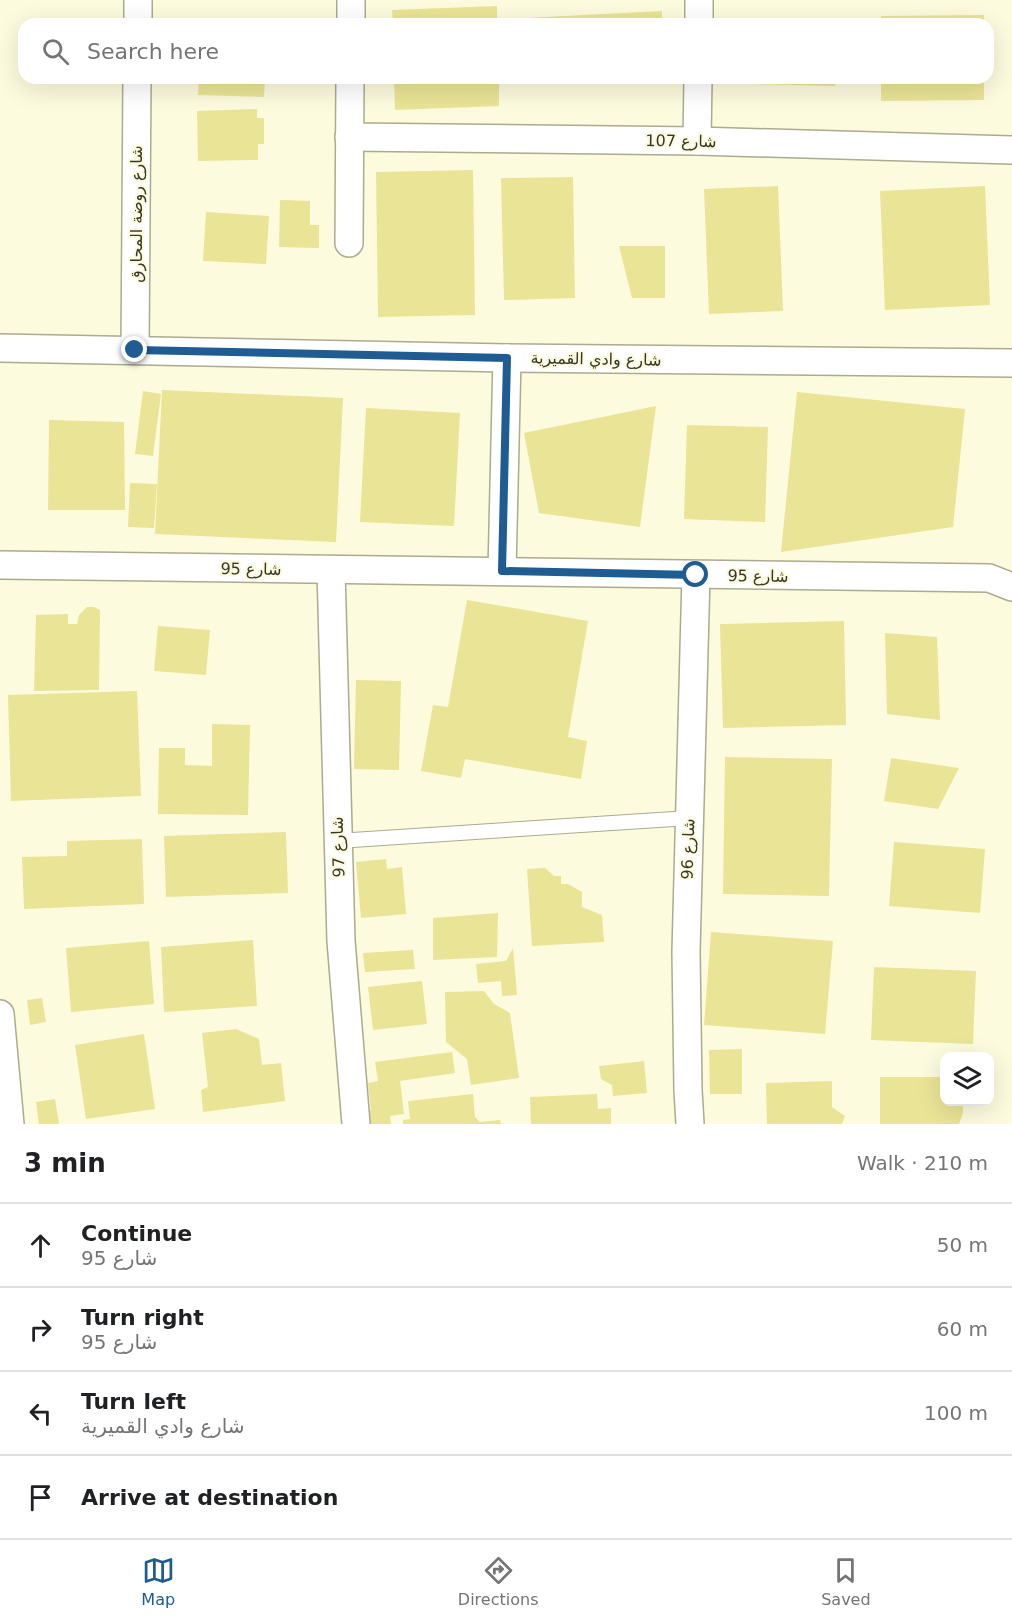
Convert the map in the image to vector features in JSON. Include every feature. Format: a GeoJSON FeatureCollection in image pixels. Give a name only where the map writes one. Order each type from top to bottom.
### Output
{"type":"FeatureCollection","features":[{"type":"Feature","properties":{"kind":"street"},"geometry":{"type":"LineString","coordinates":[[138,0],[138,18]]}},
{"type":"Feature","properties":{"kind":"street"},"geometry":{"type":"LineString","coordinates":[[351,0],[351,18]]}},
{"type":"Feature","properties":{"kind":"street"},"geometry":{"type":"LineString","coordinates":[[699,0],[699,18]]}},
{"type":"Feature","properties":{"kind":"street","name":"شارع روضة المحارق"},"geometry":{"type":"LineString","coordinates":[[135,350],[137,84]]}},
{"type":"Feature","properties":{"kind":"street"},"geometry":{"type":"LineString","coordinates":[[349,243],[350,84]]}},
{"type":"Feature","properties":{"kind":"street"},"geometry":{"type":"LineString","coordinates":[[697,141],[698,84]]}},
{"type":"Feature","properties":{"kind":"street","name":"شارع 107"},"geometry":{"type":"LineString","coordinates":[[349,137],[697,141],[1012,150]]}},
{"type":"Feature","properties":{"kind":"street","name":"شارع وادي القميرية"},"geometry":{"type":"LineString","coordinates":[[0,348],[507,358],[1012,363]]}},
{"type":"Feature","properties":{"kind":"street"},"geometry":{"type":"LineString","coordinates":[[502,571],[507,358]]}},
{"type":"Feature","properties":{"kind":"street","name":"شارع 95"},"geometry":{"type":"LineString","coordinates":[[0,565],[989,578],[1012,587]]}},
{"type":"Feature","properties":{"kind":"street","name":"شارع 97"},"geometry":{"type":"LineString","coordinates":[[331,570],[340,941],[356,1124]]}},
{"type":"Feature","properties":{"kind":"street","name":"شارع 96"},"geometry":{"type":"LineString","coordinates":[[690,1124],[686,952],[696,575]]}},
{"type":"Feature","properties":{"kind":"street"},"geometry":{"type":"LineString","coordinates":[[0,1014],[10,1124]]}},
{"type":"Feature","properties":{"kind":"lane"},"geometry":{"type":"LineString","coordinates":[[337,841],[689,818]]}},
{"type":"Feature","properties":{"kind":"building"},"geometry":{"type":"Polygon","coordinates":[[[497,6],[497,18],[393,18],[392,10],[497,6]]]}},
{"type":"Feature","properties":{"kind":"building"},"geometry":{"type":"Polygon","coordinates":[[[662,11],[662,18],[525,18],[662,11]]]}},
{"type":"Feature","properties":{"kind":"building"},"geometry":{"type":"Polygon","coordinates":[[[984,15],[984,18],[881,18],[881,16],[984,15]]]}},
{"type":"Feature","properties":{"kind":"building"},"geometry":{"type":"Polygon","coordinates":[[[199,84],[265,84],[264,97],[198,95],[199,84]]]}},
{"type":"Feature","properties":{"kind":"building"},"geometry":{"type":"Polygon","coordinates":[[[394,84],[499,84],[499,106],[395,110],[394,84]]]}},
{"type":"Feature","properties":{"kind":"building"},"geometry":{"type":"Polygon","coordinates":[[[750,84],[835,84],[835,86],[750,84]]]}},
{"type":"Feature","properties":{"kind":"building"},"geometry":{"type":"Polygon","coordinates":[[[881,84],[984,84],[984,100],[881,101],[881,84]]]}},
{"type":"Feature","properties":{"kind":"building"},"geometry":{"type":"Polygon","coordinates":[[[257,109],[257,118],[264,118],[264,144],[258,144],[258,160],[198,161],[197,111],[257,109]]]}},
{"type":"Feature","properties":{"kind":"building"},"geometry":{"type":"Polygon","coordinates":[[[473,170],[475,315],[378,317],[376,172],[473,170]]]}},
{"type":"Feature","properties":{"kind":"building"},"geometry":{"type":"Polygon","coordinates":[[[573,177],[575,298],[504,300],[501,178],[573,177]]]}},
{"type":"Feature","properties":{"kind":"building"},"geometry":{"type":"Polygon","coordinates":[[[778,186],[783,311],[709,314],[704,189],[778,186]]]}},
{"type":"Feature","properties":{"kind":"building"},"geometry":{"type":"Polygon","coordinates":[[[985,186],[990,305],[885,310],[880,191],[985,186]]]}},
{"type":"Feature","properties":{"kind":"building"},"geometry":{"type":"Polygon","coordinates":[[[280,200],[310,201],[310,225],[319,225],[319,248],[279,247],[280,200]]]}},
{"type":"Feature","properties":{"kind":"building"},"geometry":{"type":"Polygon","coordinates":[[[206,212],[269,216],[266,264],[203,261],[206,212]]]}},
{"type":"Feature","properties":{"kind":"building"},"geometry":{"type":"Polygon","coordinates":[[[619,246],[665,246],[665,298],[632,298],[619,246]]]}},
{"type":"Feature","properties":{"kind":"building"},"geometry":{"type":"Polygon","coordinates":[[[162,390],[343,398],[336,542],[155,534],[162,390]]]}},
{"type":"Feature","properties":{"kind":"building"},"geometry":{"type":"Polygon","coordinates":[[[143,391],[161,394],[153,456],[135,454],[143,391]]]}},
{"type":"Feature","properties":{"kind":"building"},"geometry":{"type":"Polygon","coordinates":[[[797,392],[965,409],[953,527],[781,552],[797,392]]]}},
{"type":"Feature","properties":{"kind":"building"},"geometry":{"type":"Polygon","coordinates":[[[656,406],[640,527],[539,513],[524,433],[656,406]]]}},
{"type":"Feature","properties":{"kind":"building"},"geometry":{"type":"Polygon","coordinates":[[[366,408],[460,413],[454,526],[360,522],[366,408]]]}},
{"type":"Feature","properties":{"kind":"building"},"geometry":{"type":"Polygon","coordinates":[[[49,420],[124,422],[125,510],[48,510],[49,420]]]}},
{"type":"Feature","properties":{"kind":"building"},"geometry":{"type":"Polygon","coordinates":[[[687,425],[768,427],[765,522],[684,519],[687,425]]]}},
{"type":"Feature","properties":{"kind":"building"},"geometry":{"type":"Polygon","coordinates":[[[130,483],[157,484],[154,528],[128,527],[130,483]]]}},
{"type":"Feature","properties":{"kind":"building"},"geometry":{"type":"Polygon","coordinates":[[[467,600],[588,621],[568,737],[587,741],[581,779],[465,759],[461,778],[421,771],[433,705],[448,707],[467,600]]]}},
{"type":"Feature","properties":{"kind":"building"},"geometry":{"type":"Polygon","coordinates":[[[87,607],[100,610],[99,690],[34,691],[36,615],[68,614],[68,624],[77,624],[79,615],[87,607]]]}},
{"type":"Feature","properties":{"kind":"building"},"geometry":{"type":"Polygon","coordinates":[[[844,621],[846,725],[723,728],[720,624],[844,621]]]}},
{"type":"Feature","properties":{"kind":"building"},"geometry":{"type":"Polygon","coordinates":[[[158,626],[210,630],[206,675],[154,671],[158,626]]]}},
{"type":"Feature","properties":{"kind":"building"},"geometry":{"type":"Polygon","coordinates":[[[885,633],[937,637],[940,720],[887,714],[885,633]]]}},
{"type":"Feature","properties":{"kind":"building"},"geometry":{"type":"Polygon","coordinates":[[[356,680],[401,681],[399,770],[354,769],[356,680]]]}},
{"type":"Feature","properties":{"kind":"building"},"geometry":{"type":"Polygon","coordinates":[[[137,691],[141,796],[11,801],[8,695],[137,691]]]}},
{"type":"Feature","properties":{"kind":"building"},"geometry":{"type":"Polygon","coordinates":[[[212,724],[250,725],[248,815],[158,814],[159,748],[185,748],[185,765],[212,766],[212,724]]]}},
{"type":"Feature","properties":{"kind":"building"},"geometry":{"type":"Polygon","coordinates":[[[725,757],[832,759],[829,896],[723,894],[725,757]]]}},
{"type":"Feature","properties":{"kind":"building"},"geometry":{"type":"Polygon","coordinates":[[[891,758],[959,768],[938,809],[884,801],[891,758]]]}},
{"type":"Feature","properties":{"kind":"building"},"geometry":{"type":"Polygon","coordinates":[[[286,832],[288,893],[166,897],[164,836],[286,832]]]}},
{"type":"Feature","properties":{"kind":"building"},"geometry":{"type":"Polygon","coordinates":[[[142,839],[144,904],[24,909],[22,857],[67,856],[67,841],[142,839]]]}},
{"type":"Feature","properties":{"kind":"building"},"geometry":{"type":"Polygon","coordinates":[[[894,842],[985,849],[980,913],[889,906],[894,842]]]}},
{"type":"Feature","properties":{"kind":"building"},"geometry":{"type":"Polygon","coordinates":[[[386,859],[387,869],[402,867],[406,914],[361,918],[356,862],[386,859]]]}},
{"type":"Feature","properties":{"kind":"building"},"geometry":{"type":"Polygon","coordinates":[[[545,868],[554,876],[561,876],[561,884],[568,884],[582,892],[582,907],[602,915],[604,942],[532,946],[527,869],[545,868]]]}},
{"type":"Feature","properties":{"kind":"building"},"geometry":{"type":"Polygon","coordinates":[[[498,913],[497,957],[433,960],[433,918],[498,913]]]}},
{"type":"Feature","properties":{"kind":"building"},"geometry":{"type":"Polygon","coordinates":[[[711,932],[833,941],[825,1034],[704,1025],[711,932]]]}},
{"type":"Feature","properties":{"kind":"building"},"geometry":{"type":"Polygon","coordinates":[[[253,940],[257,1006],[164,1012],[161,947],[253,940]]]}},
{"type":"Feature","properties":{"kind":"building"},"geometry":{"type":"Polygon","coordinates":[[[149,941],[154,1004],[71,1012],[66,948],[149,941]]]}},
{"type":"Feature","properties":{"kind":"building"},"geometry":{"type":"Polygon","coordinates":[[[513,948],[517,995],[502,996],[501,981],[478,983],[476,964],[506,961],[513,948]]]}},
{"type":"Feature","properties":{"kind":"building"},"geometry":{"type":"Polygon","coordinates":[[[413,950],[415,969],[365,972],[363,953],[413,950]]]}},
{"type":"Feature","properties":{"kind":"building"},"geometry":{"type":"Polygon","coordinates":[[[874,967],[976,971],[973,1044],[871,1040],[874,967]]]}},
{"type":"Feature","properties":{"kind":"building"},"geometry":{"type":"Polygon","coordinates":[[[422,981],[427,1024],[373,1030],[368,987],[422,981]]]}},
{"type":"Feature","properties":{"kind":"building"},"geometry":{"type":"Polygon","coordinates":[[[484,991],[494,1004],[510,1013],[519,1078],[471,1085],[467,1059],[446,1042],[445,992],[484,991]]]}},
{"type":"Feature","properties":{"kind":"building"},"geometry":{"type":"Polygon","coordinates":[[[42,998],[46,1022],[30,1025],[27,1000],[42,998]]]}},
{"type":"Feature","properties":{"kind":"building"},"geometry":{"type":"Polygon","coordinates":[[[236,1029],[259,1039],[262,1065],[281,1063],[285,1101],[203,1112],[201,1090],[208,1087],[202,1033],[236,1029]]]}},
{"type":"Feature","properties":{"kind":"building"},"geometry":{"type":"Polygon","coordinates":[[[144,1034],[155,1109],[86,1119],[75,1045],[144,1034]]]}},
{"type":"Feature","properties":{"kind":"building"},"geometry":{"type":"Polygon","coordinates":[[[742,1049],[742,1094],[710,1094],[709,1050],[742,1049]]]}},
{"type":"Feature","properties":{"kind":"building"},"geometry":{"type":"Polygon","coordinates":[[[452,1052],[455,1073],[400,1081],[404,1114],[390,1116],[391,1124],[362,1124],[360,1111],[371,1110],[368,1083],[378,1081],[375,1062],[452,1052]]]}},
{"type":"Feature","properties":{"kind":"building"},"geometry":{"type":"Polygon","coordinates":[[[644,1061],[647,1093],[613,1096],[612,1085],[601,1079],[599,1066],[644,1061]]]}},
{"type":"Feature","properties":{"kind":"building"},"geometry":{"type":"Polygon","coordinates":[[[880,1077],[940,1077],[940,1106],[963,1106],[959,1124],[880,1124],[880,1077]]]}},
{"type":"Feature","properties":{"kind":"building"},"geometry":{"type":"Polygon","coordinates":[[[832,1081],[832,1107],[845,1116],[842,1124],[767,1124],[766,1083],[832,1081]]]}},
{"type":"Feature","properties":{"kind":"building"},"geometry":{"type":"Polygon","coordinates":[[[473,1094],[475,1117],[480,1122],[500,1120],[501,1124],[403,1124],[403,1120],[410,1119],[408,1101],[473,1094]]]}},
{"type":"Feature","properties":{"kind":"building"},"geometry":{"type":"Polygon","coordinates":[[[597,1094],[598,1109],[611,1108],[611,1124],[531,1124],[530,1097],[597,1094]]]}},
{"type":"Feature","properties":{"kind":"building"},"geometry":{"type":"Polygon","coordinates":[[[55,1099],[59,1124],[39,1124],[36,1102],[55,1099]]]}},
{"type":"Feature","properties":{"kind":"route"},"geometry":{"type":"LineString","coordinates":[[135,350],[507,358],[502,571],[696,575]]}}]}
